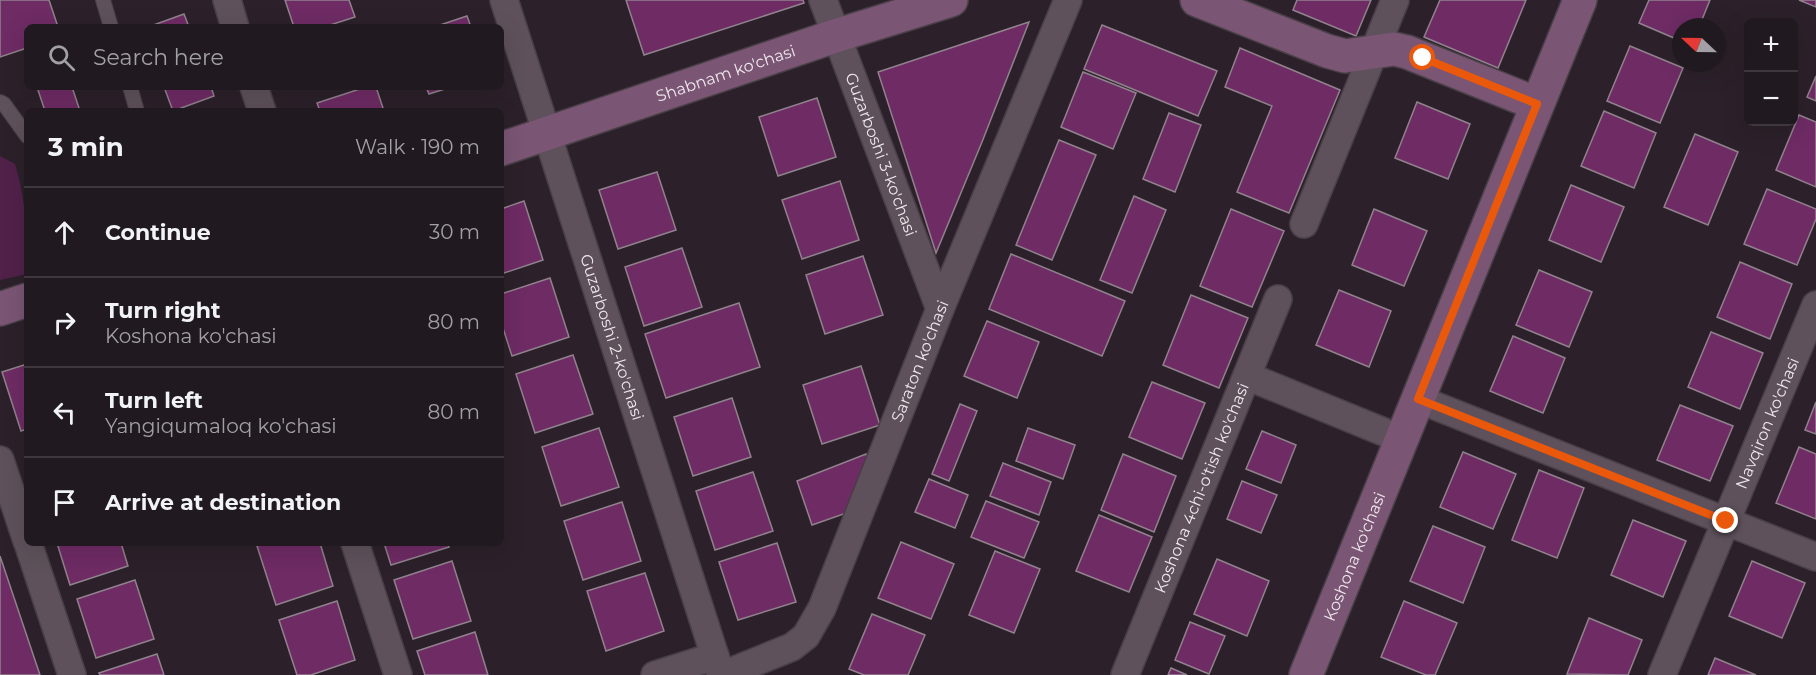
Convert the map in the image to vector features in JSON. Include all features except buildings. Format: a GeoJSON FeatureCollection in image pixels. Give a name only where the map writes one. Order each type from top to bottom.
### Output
{"type":"FeatureCollection","features":[{"type":"Feature","properties":{"kind":"street"},"geometry":{"type":"LineString","coordinates":[[227,0],[235,24]]}},
{"type":"Feature","properties":{"kind":"street","name":"Guzarboshi 2-ko'chasi"},"geometry":{"type":"LineString","coordinates":[[504,0],[719,669]]}},
{"type":"Feature","properties":{"kind":"street","name":"Guzarboshi 3-ko'chasi"},"geometry":{"type":"LineString","coordinates":[[823,0],[940,309]]}},
{"type":"Feature","properties":{"kind":"street","name":"Shabnam ko'chasi"},"geometry":{"type":"LineString","coordinates":[[504,148],[835,36],[951,0]]}},
{"type":"Feature","properties":{"kind":"street","name":"Saraton ko'chasi"},"geometry":{"type":"LineString","coordinates":[[656,675],[719,669],[780,653],[806,636],[822,608],[940,309],[1068,0]]}},
{"type":"Feature","properties":{"kind":"street"},"geometry":{"type":"LineString","coordinates":[[1197,0],[1345,56],[1374,51],[1407,52],[1537,104]]}},
{"type":"Feature","properties":{"kind":"street"},"geometry":{"type":"LineString","coordinates":[[1304,224],[1395,0]]}},
{"type":"Feature","properties":{"kind":"street","name":"Koshona ko'chasi"},"geometry":{"type":"LineString","coordinates":[[1306,675],[1580,0]]}},
{"type":"Feature","properties":{"kind":"street"},"geometry":{"type":"LineString","coordinates":[[255,90],[261,108]]}},
{"type":"Feature","properties":{"kind":"street","name":"Koshona 4chi-o'tish ko'chasi"},"geometry":{"type":"LineString","coordinates":[[1125,675],[1278,299]]}},
{"type":"Feature","properties":{"kind":"street"},"geometry":{"type":"LineString","coordinates":[[0,309],[24,301]]}},
{"type":"Feature","properties":{"kind":"street","name":"Navqiron ko'chasi"},"geometry":{"type":"LineString","coordinates":[[1662,675],[1816,305]]}},
{"type":"Feature","properties":{"kind":"street"},"geometry":{"type":"LineString","coordinates":[[1247,376],[1401,440]]}},
{"type":"Feature","properties":{"kind":"street"},"geometry":{"type":"LineString","coordinates":[[1418,399],[1816,557]]}},
{"type":"Feature","properties":{"kind":"street"},"geometry":{"type":"LineString","coordinates":[[0,460],[24,533]]}},
{"type":"Feature","properties":{"kind":"street"},"geometry":{"type":"LineString","coordinates":[[28,546],[72,675]]}},
{"type":"Feature","properties":{"kind":"street"},"geometry":{"type":"LineString","coordinates":[[356,546],[398,675]]}},
{"type":"Feature","properties":{"kind":"lane"},"geometry":{"type":"LineString","coordinates":[[103,0],[110,24]]}},
{"type":"Feature","properties":{"kind":"lane"},"geometry":{"type":"LineString","coordinates":[[130,90],[136,108]]}},
{"type":"Feature","properties":{"kind":"lane"},"geometry":{"type":"LineString","coordinates":[[0,102],[4,104],[24,132]]}},
{"type":"Feature","properties":{"kind":"shaded area"},"geometry":{"type":"Polygon","coordinates":[[[0,156],[15,164],[22,191],[24,275],[0,280],[0,156]]]}},
{"type":"Feature","properties":{"kind":"route"},"geometry":{"type":"LineString","coordinates":[[1423,58],[1537,104],[1418,399],[1726,521]]}}]}
